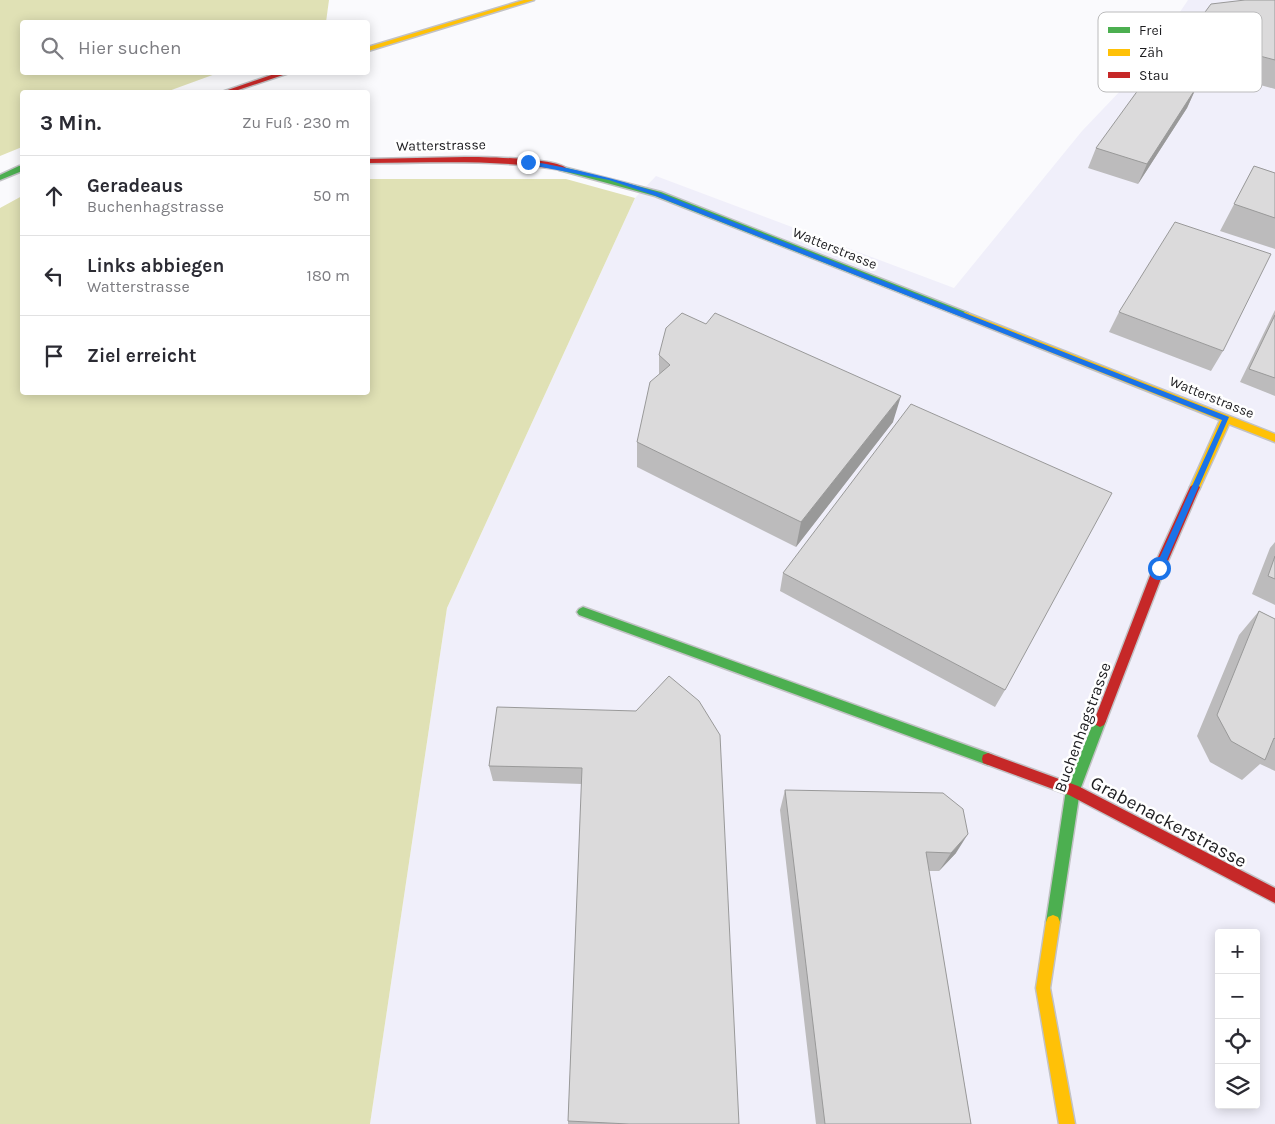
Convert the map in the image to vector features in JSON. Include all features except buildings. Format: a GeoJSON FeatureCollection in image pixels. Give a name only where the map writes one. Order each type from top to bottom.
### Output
{"type":"FeatureCollection","features":[{"type":"Feature","properties":{"kind":"street"},"geometry":{"type":"LineString","coordinates":[[370,48],[531,0]]}},
{"type":"Feature","properties":{"kind":"street"},"geometry":{"type":"LineString","coordinates":[[232,90],[280,75]]}},
{"type":"Feature","properties":{"kind":"street","name":"Watterstrasse"},"geometry":{"type":"LineString","coordinates":[[370,162],[493,159],[571,169],[611,179],[676,202],[1275,438]]}},
{"type":"Feature","properties":{"kind":"street"},"geometry":{"type":"LineString","coordinates":[[0,178],[20,169]]}},
{"type":"Feature","properties":{"kind":"street","name":"Buchenhagstrasse"},"geometry":{"type":"LineString","coordinates":[[1067,1124],[1043,988],[1073,790],[1159,568],[1226,418]]}},
{"type":"Feature","properties":{"kind":"street","name":"Grabenackerstrasse"},"geometry":{"type":"LineString","coordinates":[[583,612],[1073,790],[1275,896]]}},
{"type":"Feature","properties":{"kind":"shaded area"},"geometry":{"type":"Polygon","coordinates":[[[1188,0],[1275,0],[1275,1124],[370,1124],[447,608],[635,198],[656,176],[954,288],[1082,131],[1119,92],[1262,92],[1262,12],[1180,12],[1188,0]]]}},
{"type":"Feature","properties":{"kind":"green space"},"geometry":{"type":"Polygon","coordinates":[[[0,0],[329,0],[326,20],[20,20],[20,75],[213,75],[171,90],[20,90],[20,148],[0,156],[0,0]]]}},
{"type":"Feature","properties":{"kind":"green space"},"geometry":{"type":"Polygon","coordinates":[[[370,179],[566,179],[635,198],[447,608],[370,1124],[0,1124],[0,208],[20,197],[20,395],[370,395],[370,179]]]}},
{"type":"Feature","properties":{"kind":"traffic: fast"},"geometry":{"type":"LineString","coordinates":[[562,168],[658,194],[965,315]]}},
{"type":"Feature","properties":{"kind":"traffic: fast"},"geometry":{"type":"LineString","coordinates":[[0,178],[20,169]]}},
{"type":"Feature","properties":{"kind":"traffic: fast"},"geometry":{"type":"LineString","coordinates":[[583,612],[988,759]]}},
{"type":"Feature","properties":{"kind":"traffic: fast"},"geometry":{"type":"LineString","coordinates":[[1053,922],[1073,790],[1100,721]]}},
{"type":"Feature","properties":{"kind":"traffic: slow"},"geometry":{"type":"LineString","coordinates":[[370,48],[531,0]]}},
{"type":"Feature","properties":{"kind":"traffic: slow"},"geometry":{"type":"LineString","coordinates":[[965,315],[1275,438]]}},
{"type":"Feature","properties":{"kind":"traffic: slow"},"geometry":{"type":"LineString","coordinates":[[1195,487],[1226,419]]}},
{"type":"Feature","properties":{"kind":"traffic: slow"},"geometry":{"type":"LineString","coordinates":[[1053,922],[1043,988],[1067,1124]]}},
{"type":"Feature","properties":{"kind":"traffic: jam"},"geometry":{"type":"LineString","coordinates":[[232,90],[280,75]]}},
{"type":"Feature","properties":{"kind":"traffic: jam"},"geometry":{"type":"LineString","coordinates":[[370,161],[490,160],[514,161],[562,168]]}},
{"type":"Feature","properties":{"kind":"traffic: jam"},"geometry":{"type":"LineString","coordinates":[[1100,721],[1159,568],[1195,487]]}},
{"type":"Feature","properties":{"kind":"traffic: jam"},"geometry":{"type":"LineString","coordinates":[[988,759],[1073,790],[1275,896]]}},
{"type":"Feature","properties":{"kind":"route"},"geometry":{"type":"LineString","coordinates":[[528,162],[571,169],[658,194],[1226,418],[1159,568]]}}]}
